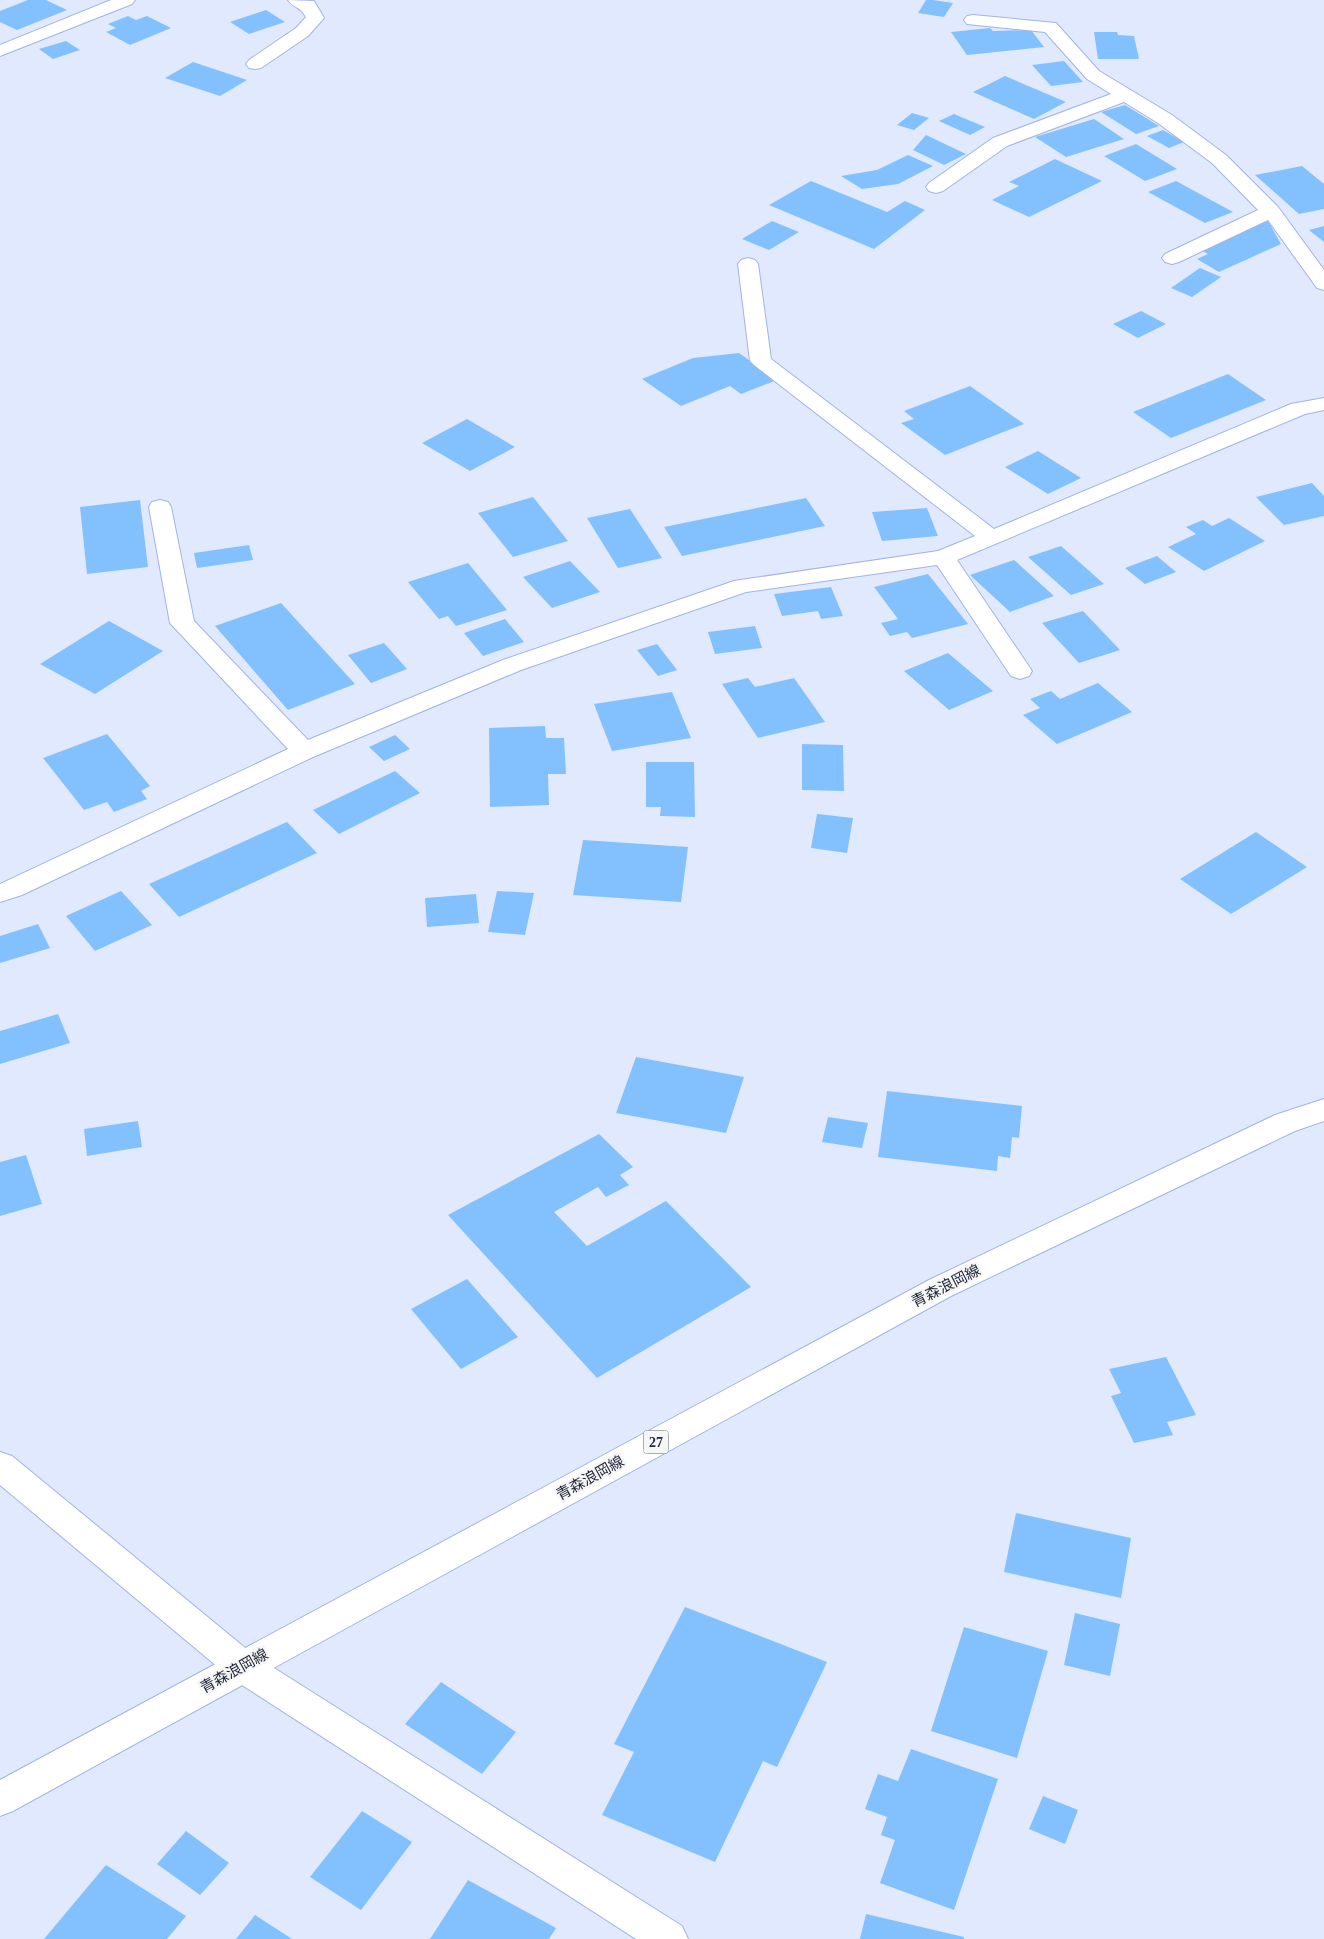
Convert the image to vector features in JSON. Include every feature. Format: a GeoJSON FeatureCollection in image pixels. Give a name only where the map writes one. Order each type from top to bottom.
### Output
{"type":"FeatureCollection","features":[{"type":"Feature","properties":{"kind":"street"},"geometry":{"type":"LineString","coordinates":[[0,51],[126,0]]}},
{"type":"Feature","properties":{"kind":"street"},"geometry":{"type":"LineString","coordinates":[[255,64],[302,32],[315,18],[308,5],[297,0]]}},
{"type":"Feature","properties":{"kind":"street"},"geometry":{"type":"LineString","coordinates":[[973,20],[1050,27],[1093,76],[1165,119],[1219,159],[1271,211],[1324,284]]}},
{"type":"Feature","properties":{"kind":"street"},"geometry":{"type":"LineString","coordinates":[[936,187],[1000,142],[1126,95]]}},
{"type":"Feature","properties":{"kind":"street"},"geometry":{"type":"LineString","coordinates":[[1172,258],[1271,211]]}},
{"type":"Feature","properties":{"kind":"street"},"geometry":{"type":"LineString","coordinates":[[748,264],[761,361],[992,538]]}},
{"type":"Feature","properties":{"kind":"street"},"geometry":{"type":"LineString","coordinates":[[0,893],[13,889],[304,751],[512,665],[742,586],[943,557],[1299,408],[1324,404]]}},
{"type":"Feature","properties":{"kind":"street"},"geometry":{"type":"LineString","coordinates":[[160,507],[182,624],[304,751]]}},
{"type":"Feature","properties":{"kind":"street"},"geometry":{"type":"LineString","coordinates":[[943,557],[1020,671]]}},
{"type":"Feature","properties":{"kind":"street","name":"青森浪岡線"},"geometry":{"type":"LineString","coordinates":[[0,1799],[940,1288],[1285,1122],[1324,1110]]}},
{"type":"Feature","properties":{"kind":"street"},"geometry":{"type":"LineString","coordinates":[[0,1466],[243,1667],[669,1939]]}},
{"type":"Feature","properties":{"kind":"building"},"geometry":{"type":"Polygon","coordinates":[[[28,0],[46,0],[67,10],[17,30],[0,22],[0,11],[28,0]]]}},
{"type":"Feature","properties":{"kind":"building"},"geometry":{"type":"Polygon","coordinates":[[[926,0],[953,3],[944,17],[918,13],[926,0]]]}},
{"type":"Feature","properties":{"kind":"building"},"geometry":{"type":"Polygon","coordinates":[[[266,10],[285,22],[249,34],[230,22],[266,10]]]}},
{"type":"Feature","properties":{"kind":"building"},"geometry":{"type":"Polygon","coordinates":[[[128,16],[136,20],[147,16],[171,28],[130,45],[106,32],[116,28],[108,24],[128,16]]]}},
{"type":"Feature","properties":{"kind":"building"},"geometry":{"type":"Polygon","coordinates":[[[990,28],[993,31],[1031,30],[1044,47],[967,55],[951,32],[990,28]]]}},
{"type":"Feature","properties":{"kind":"building"},"geometry":{"type":"Polygon","coordinates":[[[1094,32],[1117,32],[1118,35],[1134,36],[1139,59],[1098,59],[1094,32]]]}},
{"type":"Feature","properties":{"kind":"building"},"geometry":{"type":"Polygon","coordinates":[[[66,41],[80,50],[53,59],[39,49],[66,41]]]}},
{"type":"Feature","properties":{"kind":"building"},"geometry":{"type":"Polygon","coordinates":[[[1064,61],[1083,82],[1051,86],[1032,65],[1064,61]]]}},
{"type":"Feature","properties":{"kind":"building"},"geometry":{"type":"Polygon","coordinates":[[[193,62],[247,80],[220,96],[165,78],[193,62]]]}},
{"type":"Feature","properties":{"kind":"building"},"geometry":{"type":"Polygon","coordinates":[[[1005,76],[1066,102],[1034,119],[973,92],[1005,76]]]}},
{"type":"Feature","properties":{"kind":"building"},"geometry":{"type":"Polygon","coordinates":[[[1125,105],[1159,126],[1136,134],[1101,112],[1125,105]]]}},
{"type":"Feature","properties":{"kind":"building"},"geometry":{"type":"Polygon","coordinates":[[[912,113],[929,118],[914,130],[897,125],[912,113]]]}},
{"type":"Feature","properties":{"kind":"building"},"geometry":{"type":"Polygon","coordinates":[[[954,114],[985,127],[970,135],[939,121],[954,114]]]}},
{"type":"Feature","properties":{"kind":"building"},"geometry":{"type":"Polygon","coordinates":[[[1094,119],[1124,139],[1066,157],[1035,137],[1094,119]]]}},
{"type":"Feature","properties":{"kind":"building"},"geometry":{"type":"Polygon","coordinates":[[[1163,130],[1184,142],[1169,148],[1147,136],[1163,130]]]}},
{"type":"Feature","properties":{"kind":"building"},"geometry":{"type":"Polygon","coordinates":[[[926,135],[966,154],[944,165],[913,150],[926,135]]]}},
{"type":"Feature","properties":{"kind":"building"},"geometry":{"type":"Polygon","coordinates":[[[1136,144],[1177,169],[1145,181],[1104,156],[1136,144]]]}},
{"type":"Feature","properties":{"kind":"building"},"geometry":{"type":"Polygon","coordinates":[[[908,155],[933,166],[898,184],[862,189],[841,176],[877,170],[908,155]]]}},
{"type":"Feature","properties":{"kind":"building"},"geometry":{"type":"Polygon","coordinates":[[[1055,159],[1102,181],[1029,217],[992,200],[1019,186],[1009,182],[1055,159]]]}},
{"type":"Feature","properties":{"kind":"building"},"geometry":{"type":"Polygon","coordinates":[[[1302,166],[1324,184],[1324,209],[1299,214],[1255,175],[1302,166]]]}},
{"type":"Feature","properties":{"kind":"building"},"geometry":{"type":"Polygon","coordinates":[[[811,181],[887,212],[905,201],[925,210],[874,249],[769,205],[811,181]]]}},
{"type":"Feature","properties":{"kind":"building"},"geometry":{"type":"Polygon","coordinates":[[[1176,181],[1233,212],[1205,223],[1148,192],[1176,181]]]}},
{"type":"Feature","properties":{"kind":"building"},"geometry":{"type":"Polygon","coordinates":[[[772,221],[799,232],[769,250],[742,239],[772,221]]]}},
{"type":"Feature","properties":{"kind":"building"},"geometry":{"type":"Polygon","coordinates":[[[1268,221],[1281,244],[1219,272],[1197,259],[1208,254],[1201,250],[1268,221]]]}},
{"type":"Feature","properties":{"kind":"building"},"geometry":{"type":"Polygon","coordinates":[[[1324,226],[1324,242],[1309,230],[1324,226]]]}},
{"type":"Feature","properties":{"kind":"building"},"geometry":{"type":"Polygon","coordinates":[[[1200,268],[1221,277],[1192,297],[1171,288],[1200,268]]]}},
{"type":"Feature","properties":{"kind":"building"},"geometry":{"type":"Polygon","coordinates":[[[1141,311],[1166,324],[1138,338],[1113,324],[1141,311]]]}},
{"type":"Feature","properties":{"kind":"building"},"geometry":{"type":"Polygon","coordinates":[[[739,353],[777,380],[741,394],[730,386],[681,406],[642,379],[693,358],[739,353]]]}},
{"type":"Feature","properties":{"kind":"building"},"geometry":{"type":"Polygon","coordinates":[[[1228,374],[1266,400],[1171,438],[1133,412],[1228,374]]]}},
{"type":"Feature","properties":{"kind":"building"},"geometry":{"type":"Polygon","coordinates":[[[970,386],[1024,424],[945,455],[901,423],[914,419],[904,411],[970,386]]]}},
{"type":"Feature","properties":{"kind":"building"},"geometry":{"type":"Polygon","coordinates":[[[467,419],[515,447],[470,471],[422,443],[467,419]]]}},
{"type":"Feature","properties":{"kind":"building"},"geometry":{"type":"Polygon","coordinates":[[[1038,451],[1081,478],[1048,494],[1005,467],[1038,451]]]}},
{"type":"Feature","properties":{"kind":"building"},"geometry":{"type":"Polygon","coordinates":[[[1312,483],[1324,496],[1324,516],[1284,525],[1256,497],[1312,483]]]}},
{"type":"Feature","properties":{"kind":"building"},"geometry":{"type":"Polygon","coordinates":[[[533,497],[568,541],[513,557],[478,513],[533,497]]]}},
{"type":"Feature","properties":{"kind":"building"},"geometry":{"type":"Polygon","coordinates":[[[806,498],[825,526],[682,556],[664,527],[806,498]]]}},
{"type":"Feature","properties":{"kind":"building"},"geometry":{"type":"Polygon","coordinates":[[[140,500],[148,567],[87,574],[80,507],[140,500]]]}},
{"type":"Feature","properties":{"kind":"building"},"geometry":{"type":"Polygon","coordinates":[[[927,508],[938,536],[882,541],[872,512],[927,508]]]}},
{"type":"Feature","properties":{"kind":"building"},"geometry":{"type":"Polygon","coordinates":[[[630,509],[662,558],[618,568],[587,518],[630,509]]]}},
{"type":"Feature","properties":{"kind":"building"},"geometry":{"type":"Polygon","coordinates":[[[1229,518],[1265,541],[1204,571],[1168,547],[1196,534],[1186,527],[1203,520],[1212,526],[1229,518]]]}},
{"type":"Feature","properties":{"kind":"building"},"geometry":{"type":"Polygon","coordinates":[[[249,545],[253,560],[197,568],[194,553],[249,545]]]}},
{"type":"Feature","properties":{"kind":"building"},"geometry":{"type":"Polygon","coordinates":[[[1061,546],[1104,584],[1071,595],[1028,557],[1061,546]]]}},
{"type":"Feature","properties":{"kind":"building"},"geometry":{"type":"Polygon","coordinates":[[[1157,556],[1176,572],[1145,584],[1125,568],[1157,556]]]}},
{"type":"Feature","properties":{"kind":"building"},"geometry":{"type":"Polygon","coordinates":[[[1014,560],[1054,596],[1010,612],[970,575],[1014,560]]]}},
{"type":"Feature","properties":{"kind":"building"},"geometry":{"type":"Polygon","coordinates":[[[570,561],[600,592],[552,608],[523,577],[570,561]]]}},
{"type":"Feature","properties":{"kind":"building"},"geometry":{"type":"Polygon","coordinates":[[[468,563],[507,610],[456,626],[448,616],[439,619],[408,582],[468,563]]]}},
{"type":"Feature","properties":{"kind":"building"},"geometry":{"type":"Polygon","coordinates":[[[928,574],[968,624],[912,638],[907,632],[890,636],[881,623],[898,619],[874,587],[928,574]]]}},
{"type":"Feature","properties":{"kind":"building"},"geometry":{"type":"Polygon","coordinates":[[[831,587],[843,616],[821,619],[818,611],[782,616],[774,594],[831,587]]]}},
{"type":"Feature","properties":{"kind":"building"},"geometry":{"type":"Polygon","coordinates":[[[281,603],[355,684],[288,710],[215,626],[281,603]]]}},
{"type":"Feature","properties":{"kind":"building"},"geometry":{"type":"Polygon","coordinates":[[[1083,611],[1120,650],[1079,663],[1042,623],[1083,611]]]}},
{"type":"Feature","properties":{"kind":"building"},"geometry":{"type":"Polygon","coordinates":[[[505,619],[524,642],[483,656],[464,633],[505,619]]]}},
{"type":"Feature","properties":{"kind":"building"},"geometry":{"type":"Polygon","coordinates":[[[109,621],[163,651],[95,694],[40,664],[109,621]]]}},
{"type":"Feature","properties":{"kind":"building"},"geometry":{"type":"Polygon","coordinates":[[[755,626],[762,648],[715,654],[708,632],[755,626]]]}},
{"type":"Feature","properties":{"kind":"building"},"geometry":{"type":"Polygon","coordinates":[[[384,643],[407,669],[371,683],[348,655],[384,643]]]}},
{"type":"Feature","properties":{"kind":"building"},"geometry":{"type":"Polygon","coordinates":[[[657,644],[677,670],[658,676],[637,650],[657,644]]]}},
{"type":"Feature","properties":{"kind":"building"},"geometry":{"type":"Polygon","coordinates":[[[948,653],[993,691],[949,710],[904,671],[948,653]]]}},
{"type":"Feature","properties":{"kind":"building"},"geometry":{"type":"Polygon","coordinates":[[[748,678],[755,687],[794,678],[825,722],[758,738],[722,684],[748,678]]]}},
{"type":"Feature","properties":{"kind":"building"},"geometry":{"type":"Polygon","coordinates":[[[1098,683],[1132,712],[1057,744],[1023,715],[1040,708],[1030,699],[1051,691],[1060,699],[1098,683]]]}},
{"type":"Feature","properties":{"kind":"building"},"geometry":{"type":"Polygon","coordinates":[[[672,692],[691,738],[612,751],[594,704],[672,692]]]}},
{"type":"Feature","properties":{"kind":"building"},"geometry":{"type":"Polygon","coordinates":[[[545,726],[546,738],[564,738],[566,774],[548,774],[549,805],[490,807],[489,728],[545,726]]]}},
{"type":"Feature","properties":{"kind":"building"},"geometry":{"type":"Polygon","coordinates":[[[107,734],[150,786],[141,791],[147,799],[114,812],[107,802],[84,810],[43,758],[107,734]]]}},
{"type":"Feature","properties":{"kind":"building"},"geometry":{"type":"Polygon","coordinates":[[[395,735],[410,749],[384,761],[369,747],[395,735]]]}},
{"type":"Feature","properties":{"kind":"building"},"geometry":{"type":"Polygon","coordinates":[[[802,744],[843,745],[844,791],[802,790],[802,744]]]}},
{"type":"Feature","properties":{"kind":"building"},"geometry":{"type":"Polygon","coordinates":[[[646,762],[694,762],[695,817],[660,816],[661,807],[646,807],[646,762]]]}},
{"type":"Feature","properties":{"kind":"building"},"geometry":{"type":"Polygon","coordinates":[[[395,771],[420,793],[339,834],[313,810],[395,771]]]}},
{"type":"Feature","properties":{"kind":"building"},"geometry":{"type":"Polygon","coordinates":[[[817,814],[853,818],[847,853],[811,848],[817,814]]]}},
{"type":"Feature","properties":{"kind":"building"},"geometry":{"type":"Polygon","coordinates":[[[287,822],[317,853],[179,917],[149,884],[287,822]]]}},
{"type":"Feature","properties":{"kind":"building"},"geometry":{"type":"Polygon","coordinates":[[[1256,832],[1307,867],[1231,914],[1180,879],[1256,832]]]}},
{"type":"Feature","properties":{"kind":"building"},"geometry":{"type":"Polygon","coordinates":[[[583,840],[688,847],[681,902],[573,895],[583,840]]]}},
{"type":"Feature","properties":{"kind":"building"},"geometry":{"type":"Polygon","coordinates":[[[121,891],[152,925],[95,951],[66,916],[121,891]]]}},
{"type":"Feature","properties":{"kind":"building"},"geometry":{"type":"Polygon","coordinates":[[[497,891],[534,893],[525,935],[488,932],[497,891]]]}},
{"type":"Feature","properties":{"kind":"building"},"geometry":{"type":"Polygon","coordinates":[[[476,894],[479,923],[427,927],[425,898],[476,894]]]}},
{"type":"Feature","properties":{"kind":"building"},"geometry":{"type":"Polygon","coordinates":[[[38,924],[50,948],[0,963],[0,936],[38,924]]]}},
{"type":"Feature","properties":{"kind":"building"},"geometry":{"type":"Polygon","coordinates":[[[58,1014],[70,1043],[0,1064],[0,1031],[58,1014]]]}},
{"type":"Feature","properties":{"kind":"building"},"geometry":{"type":"Polygon","coordinates":[[[636,1057],[744,1077],[726,1133],[616,1113],[636,1057]]]}},
{"type":"Feature","properties":{"kind":"building"},"geometry":{"type":"Polygon","coordinates":[[[887,1091],[1022,1106],[1019,1138],[1012,1137],[1010,1158],[998,1156],[997,1171],[878,1157],[887,1091]]]}},
{"type":"Feature","properties":{"kind":"building"},"geometry":{"type":"Polygon","coordinates":[[[828,1117],[868,1123],[862,1148],[822,1142],[828,1117]]]}},
{"type":"Feature","properties":{"kind":"building"},"geometry":{"type":"Polygon","coordinates":[[[138,1121],[142,1147],[87,1156],[84,1129],[138,1121]]]}},
{"type":"Feature","properties":{"kind":"building"},"geometry":{"type":"Polygon","coordinates":[[[599,1134],[633,1167],[620,1175],[629,1185],[606,1197],[598,1187],[554,1212],[587,1246],[666,1201],[751,1287],[597,1378],[448,1215],[599,1134]]]}},
{"type":"Feature","properties":{"kind":"building"},"geometry":{"type":"Polygon","coordinates":[[[26,1155],[42,1204],[0,1216],[0,1162],[26,1155]]]}},
{"type":"Feature","properties":{"kind":"building"},"geometry":{"type":"Polygon","coordinates":[[[467,1279],[518,1337],[461,1369],[411,1309],[467,1279]]]}},
{"type":"Feature","properties":{"kind":"building"},"geometry":{"type":"Polygon","coordinates":[[[1166,1357],[1196,1415],[1167,1422],[1173,1435],[1134,1443],[1111,1396],[1121,1393],[1109,1369],[1166,1357]]]}},
{"type":"Feature","properties":{"kind":"building"},"geometry":{"type":"Polygon","coordinates":[[[1016,1513],[1131,1538],[1121,1598],[1004,1572],[1016,1513]]]}},
{"type":"Feature","properties":{"kind":"building"},"geometry":{"type":"Polygon","coordinates":[[[685,1607],[827,1662],[777,1767],[763,1761],[715,1862],[602,1815],[634,1752],[614,1744],[685,1607]]]}},
{"type":"Feature","properties":{"kind":"building"},"geometry":{"type":"Polygon","coordinates":[[[1075,1613],[1120,1624],[1110,1676],[1064,1665],[1075,1613]]]}},
{"type":"Feature","properties":{"kind":"building"},"geometry":{"type":"Polygon","coordinates":[[[964,1627],[1048,1651],[1017,1758],[931,1731],[964,1627]]]}},
{"type":"Feature","properties":{"kind":"building"},"geometry":{"type":"Polygon","coordinates":[[[441,1682],[516,1732],[482,1774],[405,1724],[441,1682]]]}},
{"type":"Feature","properties":{"kind":"building"},"geometry":{"type":"Polygon","coordinates":[[[911,1749],[998,1779],[954,1910],[880,1883],[895,1840],[881,1835],[887,1817],[865,1809],[878,1774],[898,1781],[911,1749]]]}},
{"type":"Feature","properties":{"kind":"building"},"geometry":{"type":"Polygon","coordinates":[[[1043,1796],[1078,1810],[1065,1844],[1029,1829],[1043,1796]]]}},
{"type":"Feature","properties":{"kind":"building"},"geometry":{"type":"Polygon","coordinates":[[[362,1811],[412,1842],[361,1910],[310,1877],[362,1811]]]}},
{"type":"Feature","properties":{"kind":"building"},"geometry":{"type":"Polygon","coordinates":[[[186,1831],[229,1863],[200,1895],[157,1864],[186,1831]]]}},
{"type":"Feature","properties":{"kind":"building"},"geometry":{"type":"Polygon","coordinates":[[[106,1865],[186,1916],[167,1939],[44,1939],[106,1865]]]}},
{"type":"Feature","properties":{"kind":"building"},"geometry":{"type":"Polygon","coordinates":[[[468,1880],[556,1928],[549,1939],[430,1939],[468,1880]]]}},
{"type":"Feature","properties":{"kind":"building"},"geometry":{"type":"Polygon","coordinates":[[[866,1914],[964,1937],[964,1939],[860,1939],[866,1914]]]}},
{"type":"Feature","properties":{"kind":"building"},"geometry":{"type":"Polygon","coordinates":[[[255,1915],[292,1939],[236,1939],[255,1915]]]}}]}
